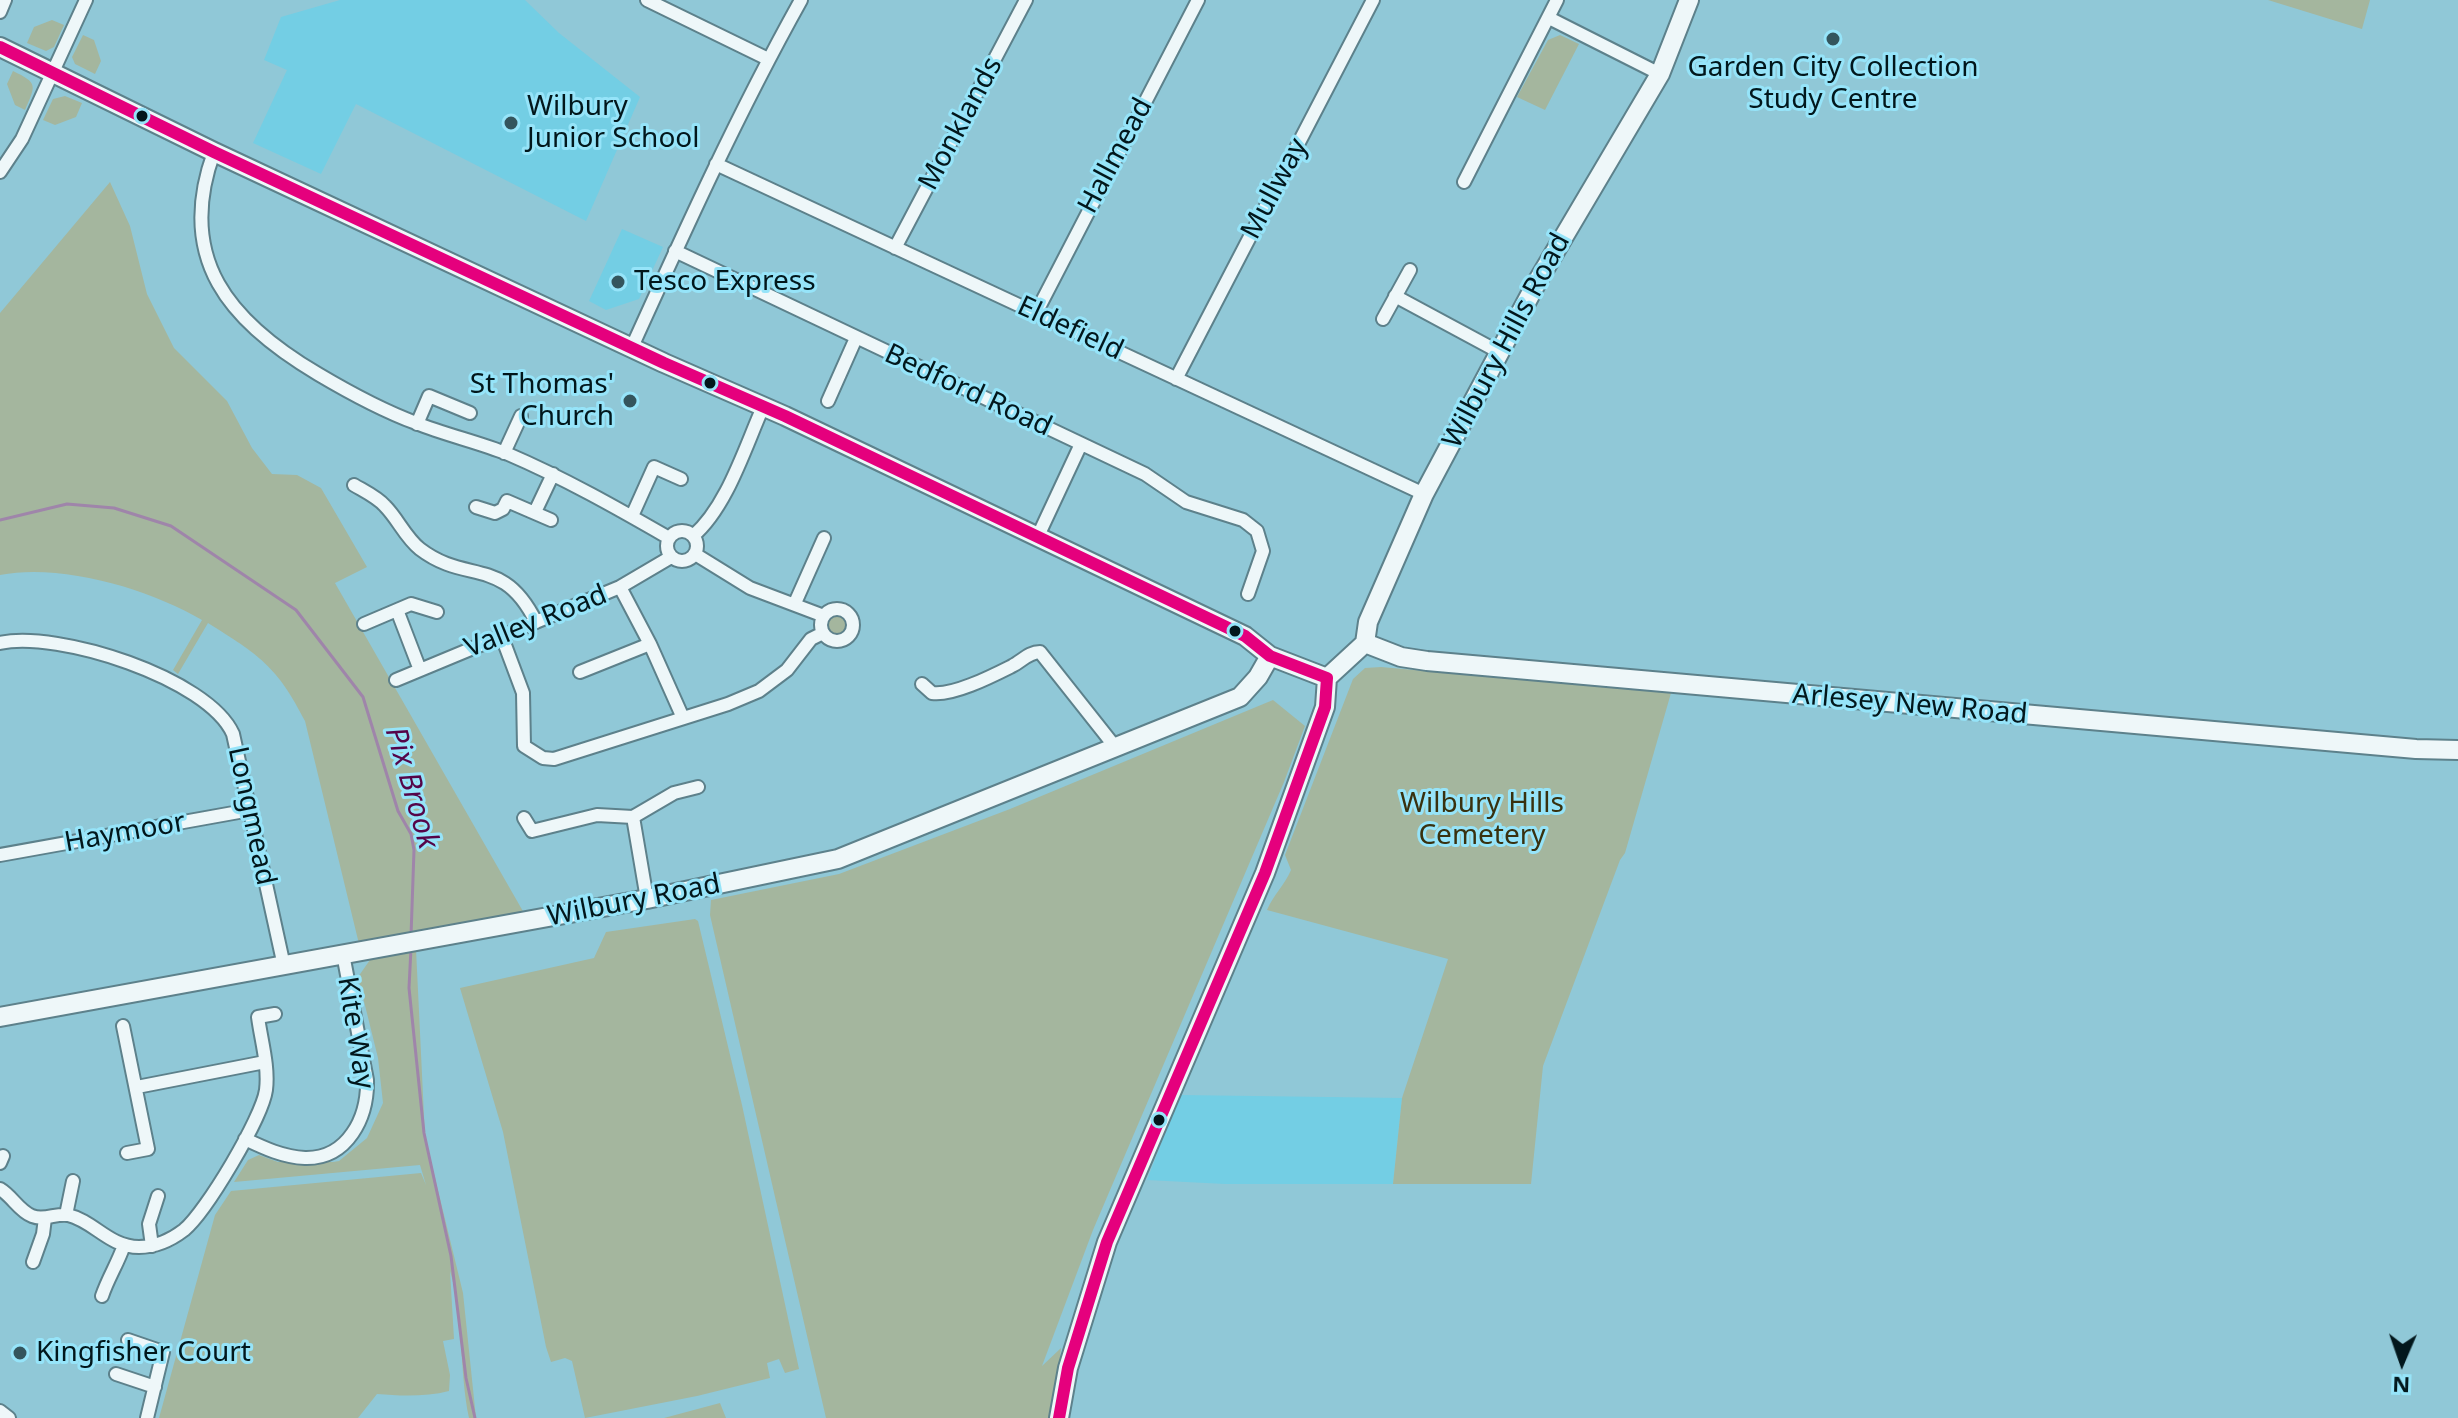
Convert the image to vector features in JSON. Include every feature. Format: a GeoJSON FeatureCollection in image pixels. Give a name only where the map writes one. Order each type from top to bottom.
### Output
{"type":"FeatureCollection","features":[{"type":"Feature","properties":{"kind":"street"},"geometry":{"type":"LineString","coordinates":[[0,12],[5,0]]}},
{"type":"Feature","properties":{"kind":"street"},"geometry":{"type":"LineString","coordinates":[[0,172],[22,139],[86,0]]}},
{"type":"Feature","properties":{"kind":"street"},"geometry":{"type":"LineString","coordinates":[[647,0],[768,59]]}},
{"type":"Feature","properties":{"kind":"street"},"geometry":{"type":"LineString","coordinates":[[632,347],[716,164],[801,0]]}},
{"type":"Feature","properties":{"kind":"street","name":"Monklands"},"geometry":{"type":"LineString","coordinates":[[895,248],[1026,0]]}},
{"type":"Feature","properties":{"kind":"street","name":"Hallmead"},"geometry":{"type":"LineString","coordinates":[[1036,313],[1198,0]]}},
{"type":"Feature","properties":{"kind":"street","name":"Mullway"},"geometry":{"type":"LineString","coordinates":[[1176,379],[1373,0]]}},
{"type":"Feature","properties":{"kind":"street"},"geometry":{"type":"LineString","coordinates":[[1464,182],[1557,0]]}},
{"type":"Feature","properties":{"kind":"street","name":"Wilbury Hills Road"},"geometry":{"type":"LineString","coordinates":[[1365,643],[1368,622],[1424,494],[1537,282],[1660,74],[1689,0]]}},
{"type":"Feature","properties":{"kind":"street"},"geometry":{"type":"LineString","coordinates":[[1549,18],[1660,74]]}},
{"type":"Feature","properties":{"kind":"street"},"geometry":{"type":"LineString","coordinates":[[0,47],[214,152],[1038,536],[1245,636],[1270,656],[1327,678]]}},
{"type":"Feature","properties":{"kind":"street"},"geometry":{"type":"LineString","coordinates":[[214,152],[204,180],[200,232],[217,281],[233,307],[276,348],[366,403],[553,474],[669,538]]}},
{"type":"Feature","properties":{"kind":"street","name":"Eldefield"},"geometry":{"type":"LineString","coordinates":[[716,164],[1424,494]]}},
{"type":"Feature","properties":{"kind":"street","name":"Bedford Road"},"geometry":{"type":"LineString","coordinates":[[675,251],[1145,474],[1186,502],[1251,525],[1257,531],[1263,551],[1248,594]]}},
{"type":"Feature","properties":{"kind":"street"},"geometry":{"type":"LineString","coordinates":[[1383,319],[1410,270]]}},
{"type":"Feature","properties":{"kind":"street"},"geometry":{"type":"LineString","coordinates":[[1395,296],[1499,352]]}},
{"type":"Feature","properties":{"kind":"street","name":"Bedford Road"},"geometry":{"type":"LineString","coordinates":[[828,401],[856,338]]}},
{"type":"Feature","properties":{"kind":"street"},"geometry":{"type":"LineString","coordinates":[[417,424],[429,396],[470,413]]}},
{"type":"Feature","properties":{"kind":"street"},"geometry":{"type":"LineString","coordinates":[[693,536],[715,509],[763,407]]}},
{"type":"Feature","properties":{"kind":"street"},"geometry":{"type":"LineString","coordinates":[[504,453],[521,416]]}},
{"type":"Feature","properties":{"kind":"street","name":"Bedford Road"},"geometry":{"type":"LineString","coordinates":[[1038,536],[1081,444]]}},
{"type":"Feature","properties":{"kind":"street"},"geometry":{"type":"LineString","coordinates":[[632,516],[654,467],[681,479]]}},
{"type":"Feature","properties":{"kind":"street"},"geometry":{"type":"LineString","coordinates":[[535,512],[553,474]]}},
{"type":"Feature","properties":{"kind":"street"},"geometry":{"type":"LineString","coordinates":[[354,485],[384,504],[414,544],[428,554],[506,582],[518,592],[536,622]]}},
{"type":"Feature","properties":{"kind":"street"},"geometry":{"type":"LineString","coordinates":[[476,507],[495,513],[503,509],[507,501],[551,520]]}},
{"type":"Feature","properties":{"kind":"street"},"geometry":{"type":"LineString","coordinates":[[681,531],[693,536],[697,545],[695,554],[684,562],[671,557],[667,548],[669,538],[681,531]]}},
{"type":"Feature","properties":{"kind":"street"},"geometry":{"type":"LineString","coordinates":[[795,603],[824,538]]}},
{"type":"Feature","properties":{"kind":"street"},"geometry":{"type":"LineString","coordinates":[[695,554],[750,588],[824,616]]}},
{"type":"Feature","properties":{"kind":"street","name":"Valley Road"},"geometry":{"type":"LineString","coordinates":[[396,680],[620,587],[671,557]]}},
{"type":"Feature","properties":{"kind":"street"},"geometry":{"type":"LineString","coordinates":[[620,587],[683,718]]}},
{"type":"Feature","properties":{"kind":"street"},"geometry":{"type":"LineString","coordinates":[[364,624],[411,604],[437,612]]}},
{"type":"Feature","properties":{"kind":"street"},"geometry":{"type":"LineString","coordinates":[[397,610],[420,670]]}},
{"type":"Feature","properties":{"kind":"street"},"geometry":{"type":"LineString","coordinates":[[833,610],[843,610],[849,614],[854,625],[851,634],[840,641],[829,639],[821,626],[824,616],[833,610]]}},
{"type":"Feature","properties":{"kind":"street"},"geometry":{"type":"LineString","coordinates":[[502,637],[523,693],[524,746],[532,753],[554,759],[759,691],[787,670],[811,639],[823,633]]}},
{"type":"Feature","properties":{"kind":"street","name":"Longmead"},"geometry":{"type":"LineString","coordinates":[[0,643],[29,639],[122,659],[170,681],[207,704],[227,721],[233,734],[284,966]]}},
{"type":"Feature","properties":{"kind":"street"},"geometry":{"type":"LineString","coordinates":[[1059,1418],[1068,1368],[1107,1242],[1265,873],[1325,707],[1327,678],[1365,643]]}},
{"type":"Feature","properties":{"kind":"street","name":"Arlesey New Road"},"geometry":{"type":"LineString","coordinates":[[1365,643],[1401,657],[1427,661],[2416,749],[2458,750]]}},
{"type":"Feature","properties":{"kind":"street"},"geometry":{"type":"LineString","coordinates":[[580,672],[650,644]]}},
{"type":"Feature","properties":{"kind":"street"},"geometry":{"type":"LineString","coordinates":[[922,684],[932,693],[945,693],[1040,652],[1116,748]]}},
{"type":"Feature","properties":{"kind":"street","name":"Wilbury Road"},"geometry":{"type":"LineString","coordinates":[[0,1017],[647,899],[838,859],[1240,697],[1258,677],[1270,656]]}},
{"type":"Feature","properties":{"kind":"street"},"geometry":{"type":"LineString","coordinates":[[524,818],[532,831],[597,815],[633,817],[674,793],[698,787]]}},
{"type":"Feature","properties":{"kind":"street","name":"Haymoor"},"geometry":{"type":"LineString","coordinates":[[0,855],[250,810]]}},
{"type":"Feature","properties":{"kind":"street"},"geometry":{"type":"LineString","coordinates":[[633,817],[647,899]]}},
{"type":"Feature","properties":{"kind":"street","name":"Kite Way"},"geometry":{"type":"LineString","coordinates":[[245,1139],[284,1155],[314,1158],[344,1142],[361,1122],[367,1080],[343,954]]}},
{"type":"Feature","properties":{"kind":"street"},"geometry":{"type":"LineString","coordinates":[[0,1189],[29,1215],[45,1218],[66,1215],[124,1245],[152,1246],[165,1242],[189,1225],[211,1195],[245,1139],[265,1098],[265,1062],[258,1017],[275,1014]]}},
{"type":"Feature","properties":{"kind":"street"},"geometry":{"type":"LineString","coordinates":[[123,1026],[148,1149],[127,1153]]}},
{"type":"Feature","properties":{"kind":"street"},"geometry":{"type":"LineString","coordinates":[[137,1087],[265,1062]]}},
{"type":"Feature","properties":{"kind":"street"},"geometry":{"type":"LineString","coordinates":[[66,1215],[73,1181]]}},
{"type":"Feature","properties":{"kind":"street"},"geometry":{"type":"LineString","coordinates":[[152,1246],[149,1224],[158,1196]]}},
{"type":"Feature","properties":{"kind":"street"},"geometry":{"type":"LineString","coordinates":[[33,1262],[45,1218]]}},
{"type":"Feature","properties":{"kind":"street"},"geometry":{"type":"LineString","coordinates":[[102,1296],[124,1245]]}},
{"type":"Feature","properties":{"kind":"street"},"geometry":{"type":"LineString","coordinates":[[128,1340],[163,1352],[147,1418]]}},
{"type":"Feature","properties":{"kind":"street"},"geometry":{"type":"LineString","coordinates":[[116,1374],[155,1387]]}},
{"type":"Feature","properties":{"kind":"street"},"geometry":{"type":"LineString","coordinates":[[0,1411],[9,1418]]}},
{"type":"Feature","properties":{"kind":"shaded area","name":"Wilbury Junior School"},"geometry":{"type":"Polygon","coordinates":[[[340,0],[525,0],[559,33],[640,97],[586,221],[356,104],[321,174],[253,143],[287,70],[264,60],[281,17],[340,0]]]}},
{"type":"Feature","properties":{"kind":"shaded area"},"geometry":{"type":"Polygon","coordinates":[[[622,229],[663,247],[639,299],[606,310],[589,301],[622,229]]]}},
{"type":"Feature","properties":{"kind":"shaded area"},"geometry":{"type":"Polygon","coordinates":[[[1180,1095],[1402,1098],[1393,1184],[1225,1184],[1147,1180],[1180,1095]]]}},
{"type":"Feature","properties":{"kind":"green space"},"geometry":{"type":"Polygon","coordinates":[[[2268,0],[2370,0],[2362,29],[2268,0]]]}},
{"type":"Feature","properties":{"kind":"green space"},"geometry":{"type":"Polygon","coordinates":[[[52,20],[64,25],[54,47],[46,51],[27,43],[34,27],[52,20]]]}},
{"type":"Feature","properties":{"kind":"green space"},"geometry":{"type":"Polygon","coordinates":[[[83,35],[94,40],[101,61],[95,74],[75,64],[72,57],[83,35]]]}},
{"type":"Feature","properties":{"kind":"green space"},"geometry":{"type":"Polygon","coordinates":[[[1560,35],[1579,44],[1545,110],[1517,97],[1548,40],[1560,35]]]}},
{"type":"Feature","properties":{"kind":"green space"},"geometry":{"type":"Polygon","coordinates":[[[13,71],[31,82],[33,90],[25,110],[15,105],[7,84],[13,71]]]}},
{"type":"Feature","properties":{"kind":"green space"},"geometry":{"type":"Polygon","coordinates":[[[65,96],[82,103],[76,117],[55,125],[43,120],[53,99],[65,96]]]}},
{"type":"Feature","properties":{"kind":"green space"},"geometry":{"type":"Polygon","coordinates":[[[110,182],[130,226],[147,294],[174,348],[227,401],[252,448],[272,474],[297,475],[321,488],[367,567],[335,583],[524,913],[359,944],[305,721],[285,687],[265,663],[208,623],[178,674],[173,670],[202,620],[157,598],[104,581],[50,573],[0,575],[0,313],[110,182]]]}},
{"type":"Feature","properties":{"kind":"green space"},"geometry":{"type":"Polygon","coordinates":[[[838,614],[847,617],[850,626],[847,635],[838,638],[829,635],[826,626],[829,617],[838,614]]]}},
{"type":"Feature","properties":{"kind":"green space","name":"Wilbury Hills Cemetery"},"geometry":{"type":"Polygon","coordinates":[[[1365,668],[1671,693],[1625,853],[1543,1066],[1531,1184],[1393,1184],[1402,1098],[1448,959],[1267,910],[1291,870],[1285,855],[1353,679],[1365,668]]]}},
{"type":"Feature","properties":{"kind":"green space"},"geometry":{"type":"Polygon","coordinates":[[[1273,700],[1305,726],[1093,1230],[1042,1366],[1061,1348],[1054,1418],[826,1418],[710,915],[711,900],[839,874],[1010,809],[1273,700]]]}},
{"type":"Feature","properties":{"kind":"green space"},"geometry":{"type":"Polygon","coordinates":[[[698,921],[742,1105],[799,1369],[785,1373],[779,1359],[767,1363],[770,1378],[585,1418],[572,1361],[565,1358],[551,1362],[546,1347],[503,1132],[460,988],[594,958],[606,932],[698,921]]]}},
{"type":"Feature","properties":{"kind":"green space"},"geometry":{"type":"Polygon","coordinates":[[[416,949],[425,1137],[463,1293],[476,1418],[469,1418],[450,1271],[454,1339],[443,1341],[450,1375],[449,1391],[413,1396],[377,1394],[358,1418],[159,1418],[215,1215],[231,1191],[421,1173],[426,1185],[420,1165],[234,1182],[248,1160],[259,1155],[278,1162],[333,1162],[339,1161],[367,1138],[383,1103],[378,1058],[358,977],[372,957],[416,949]]]}},
{"type":"Feature","properties":{"kind":"green space"},"geometry":{"type":"Polygon","coordinates":[[[720,1403],[726,1418],[664,1418],[720,1403]]]}},
{"type":"Feature","properties":{"kind":"waterway","name":"Pix Brook"},"geometry":{"type":"LineString","coordinates":[[0,520],[67,504],[114,508],[171,526],[296,610],[363,697],[398,811],[411,834],[414,850],[411,936]]}},
{"type":"Feature","properties":{"kind":"waterway","name":"Pix Brook"},"geometry":{"type":"LineString","coordinates":[[411,948],[409,988],[424,1133],[451,1256],[466,1378],[475,1418]]}},
{"type":"Feature","properties":{"kind":"transit line"},"geometry":{"type":"LineString","coordinates":[[0,47],[214,152],[664,363],[785,416],[1245,636],[1270,656],[1327,678],[1325,707],[1265,873],[1107,1242],[1068,1368],[1059,1418]]}},
{"type":"Feature","properties":{"kind":"place","name":"Garden City Collection Study Centre"},"geometry":{"type":"Point","coordinates":[1833,39]}},
{"type":"Feature","properties":{"kind":"place","name":"Wilbury Junior School"},"geometry":{"type":"Point","coordinates":[511,123]}},
{"type":"Feature","properties":{"kind":"place","name":"Tesco Express"},"geometry":{"type":"Point","coordinates":[618,282]}},
{"type":"Feature","properties":{"kind":"place","name":"St Thomas' Church"},"geometry":{"type":"Point","coordinates":[630,401]}},
{"type":"Feature","properties":{"kind":"place","name":"Kingfisher Court"},"geometry":{"type":"Point","coordinates":[20,1353]}}]}
